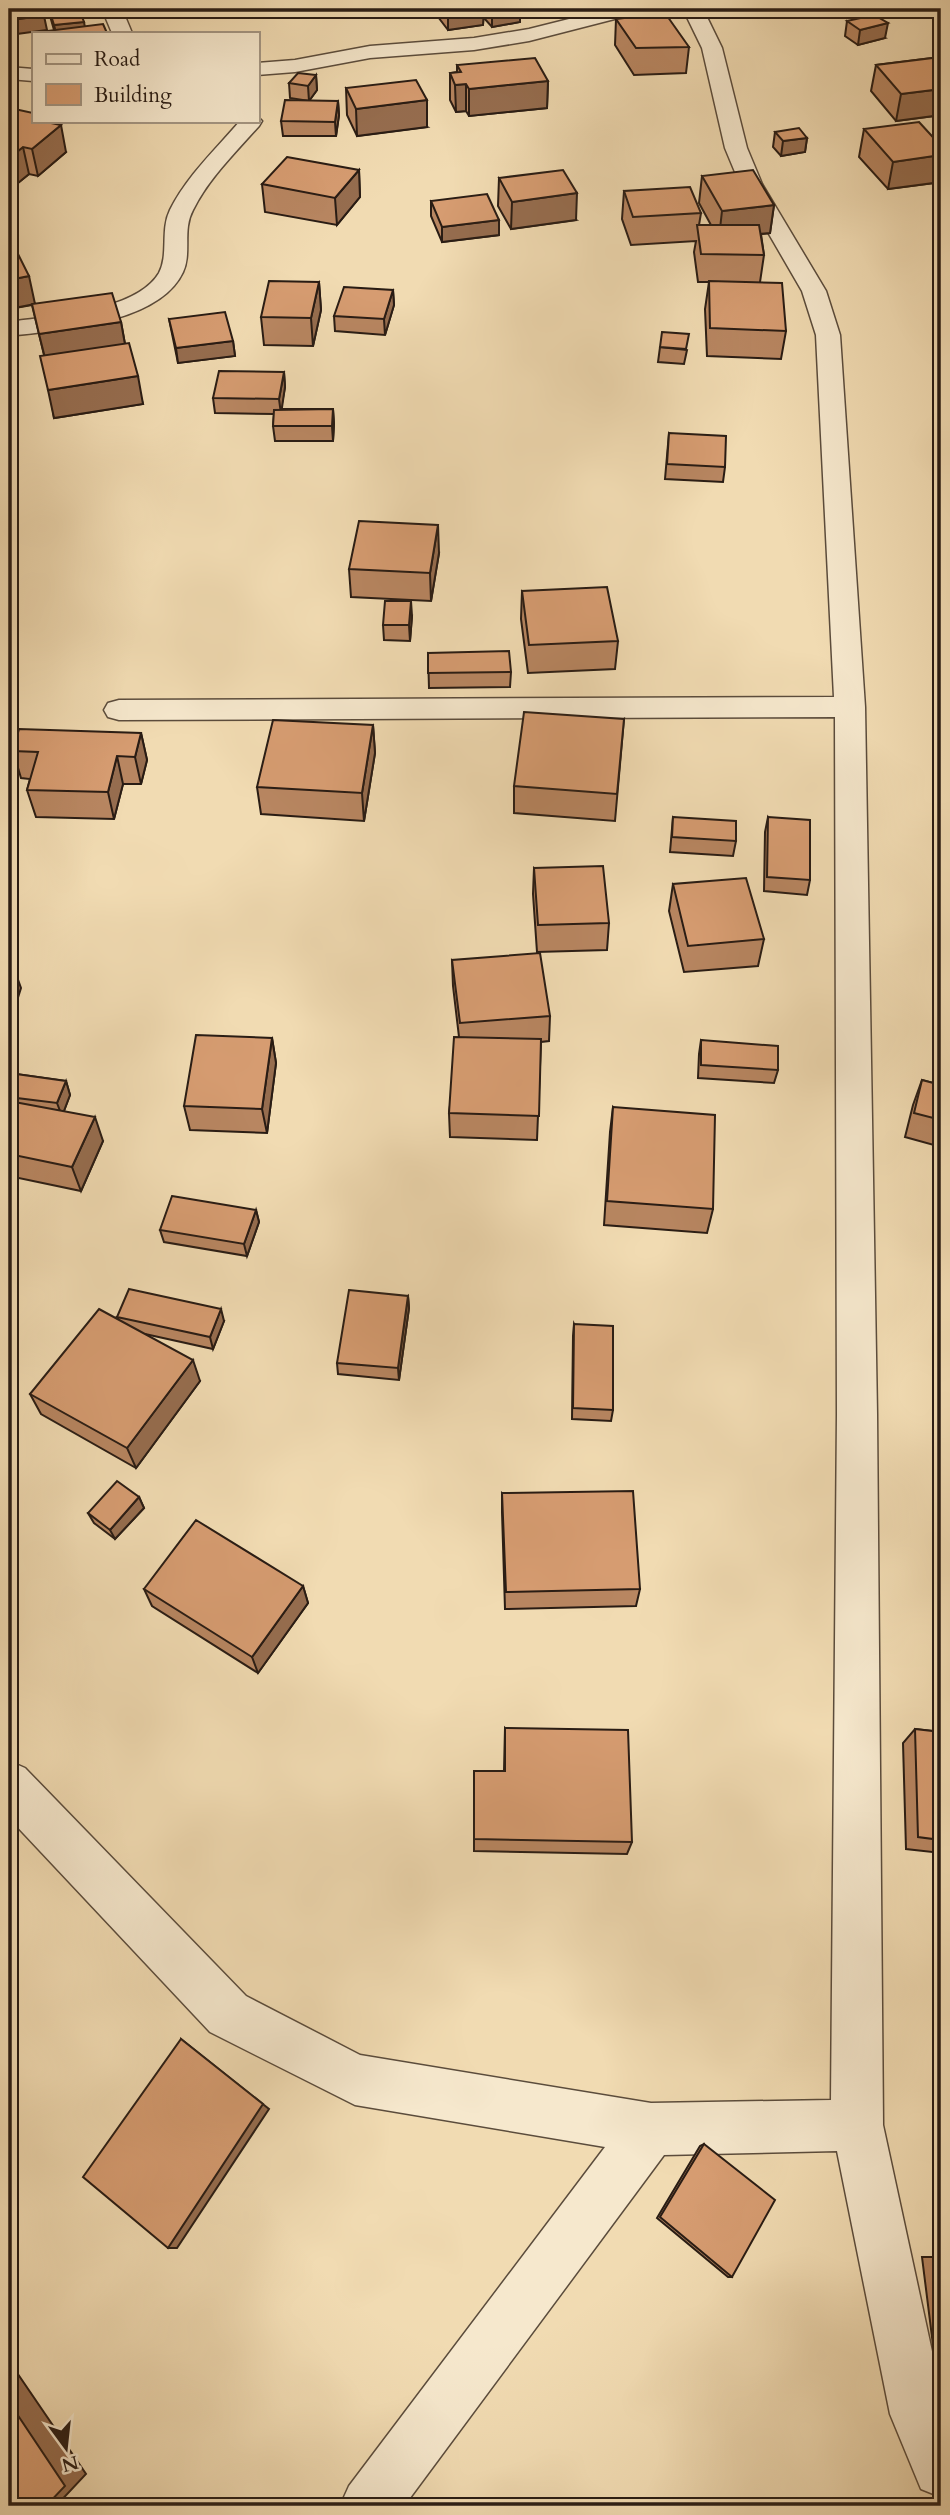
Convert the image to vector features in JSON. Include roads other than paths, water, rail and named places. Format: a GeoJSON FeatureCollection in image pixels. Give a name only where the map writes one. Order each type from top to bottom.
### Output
{"type":"FeatureCollection","features":[{"type":"Feature","properties":{"kind":"street"},"geometry":{"type":"LineString","coordinates":[[111,9],[122,32]]}},
{"type":"Feature","properties":{"kind":"street"},"geometry":{"type":"LineString","coordinates":[[259,69],[295,66],[370,52],[474,44],[529,36],[631,9]]}},
{"type":"Feature","properties":{"kind":"street"},"geometry":{"type":"LineString","coordinates":[[693,9],[712,48],[736,148],[751,184],[814,292],[828,335],[850,707],[857,1414],[857,2125],[918,2414],[941,2469]]}},
{"type":"Feature","properties":{"kind":"street"},"geometry":{"type":"LineString","coordinates":[[280,85],[295,66]]}},
{"type":"Feature","properties":{"kind":"street"},"geometry":{"type":"LineString","coordinates":[[9,73],[32,75]]}},
{"type":"Feature","properties":{"kind":"street"},"geometry":{"type":"LineString","coordinates":[[9,329],[106,313],[151,296],[172,272],[177,220],[194,192],[251,122]]}},
{"type":"Feature","properties":{"kind":"street"},"geometry":{"type":"LineString","coordinates":[[119,710],[850,707]]}},
{"type":"Feature","properties":{"kind":"street"},"geometry":{"type":"LineString","coordinates":[[9,1784],[228,2014],[355,2080],[651,2129],[857,2125]]}},
{"type":"Feature","properties":{"kind":"street"},"geometry":{"type":"LineString","coordinates":[[369,2506],[651,2129]]}}]}
